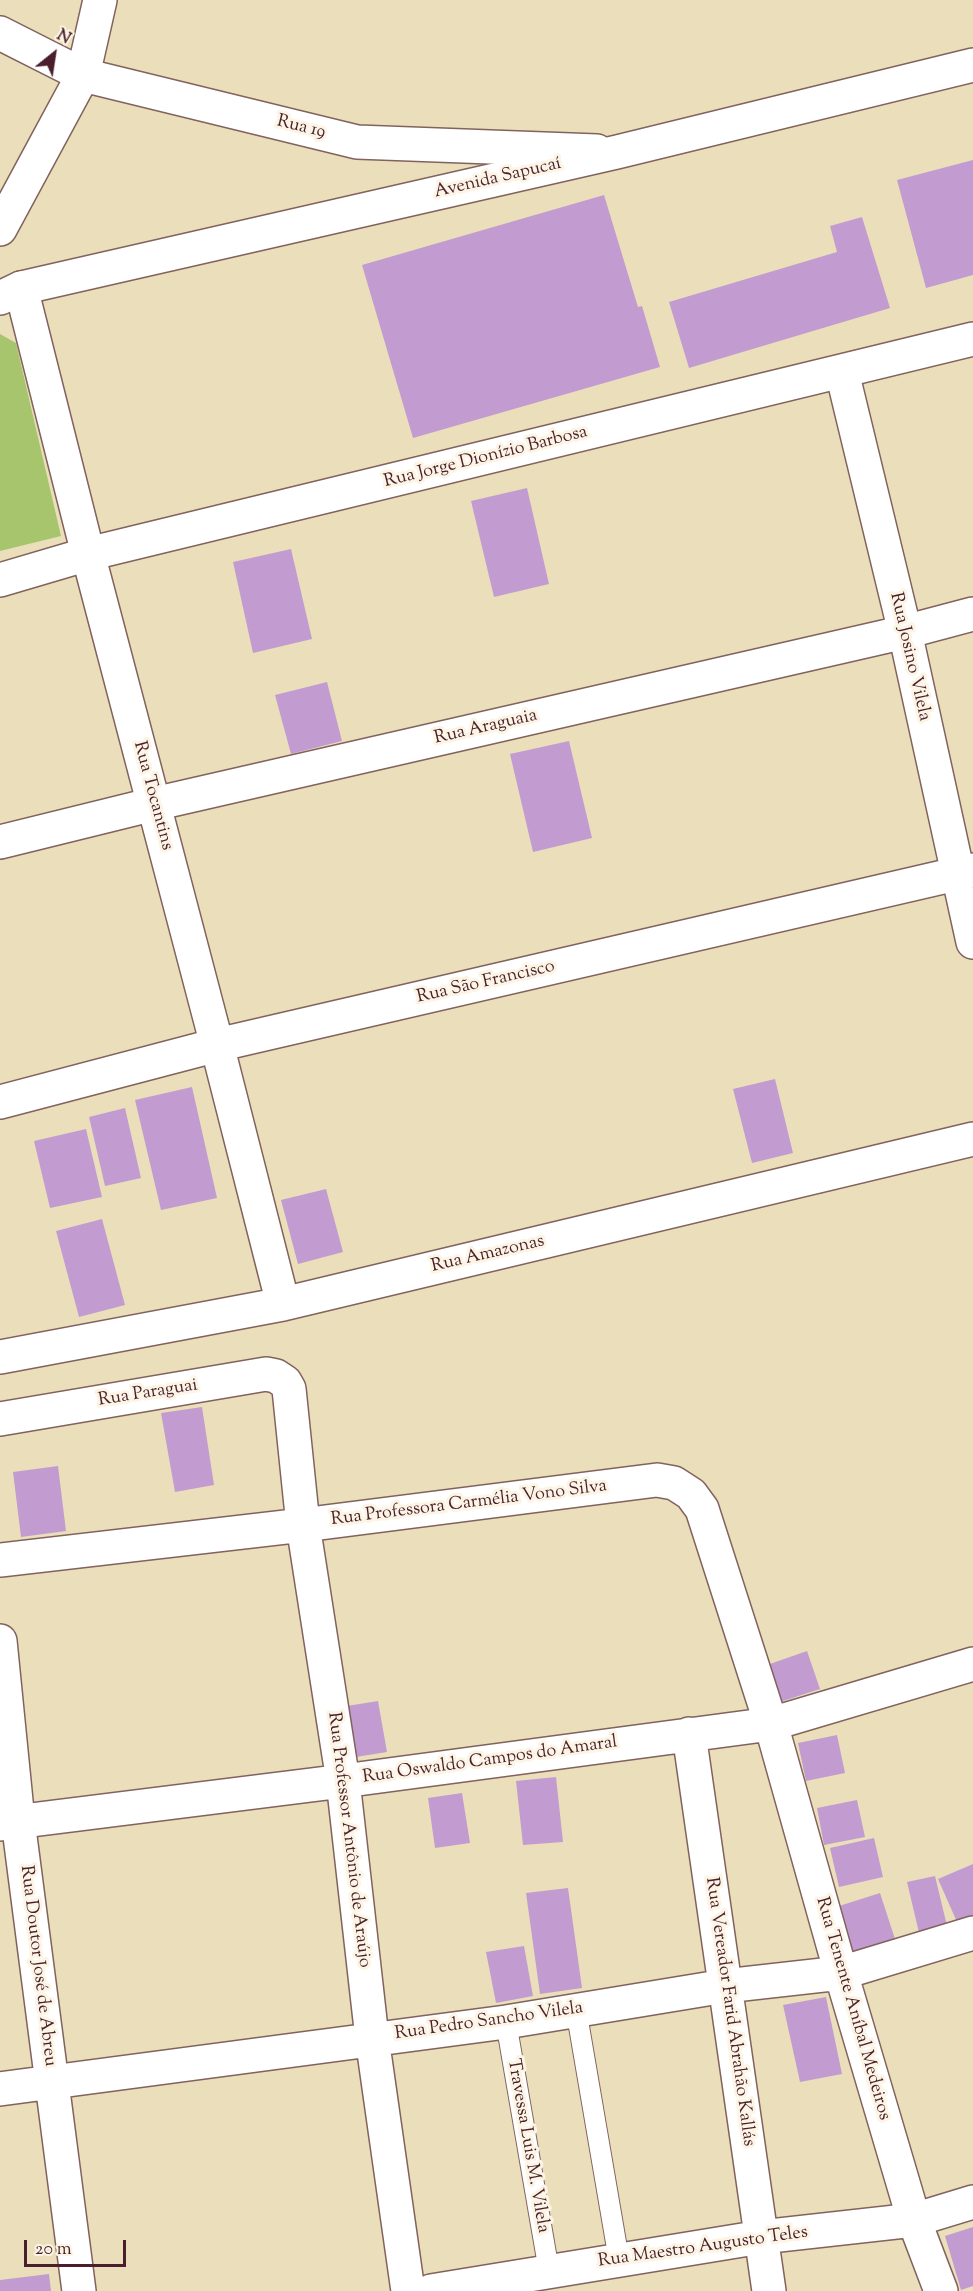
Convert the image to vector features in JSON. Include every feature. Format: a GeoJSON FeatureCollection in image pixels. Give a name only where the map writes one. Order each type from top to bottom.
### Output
{"type":"FeatureCollection","features":[{"type":"Feature","properties":{"kind":"street"},"geometry":{"type":"LineString","coordinates":[[0,229],[83,75],[100,0]]}},
{"type":"Feature","properties":{"kind":"street","name":"Rua 19"},"geometry":{"type":"LineString","coordinates":[[0,33],[83,75],[357,142],[617,152]]}},
{"type":"Feature","properties":{"kind":"street","name":"Avenida Sapucaí"},"geometry":{"type":"LineString","coordinates":[[10,293],[617,152],[973,64]]}},
{"type":"Feature","properties":{"kind":"street","name":"Rua Tocantins"},"geometry":{"type":"LineString","coordinates":[[10,293],[88,554],[217,1045],[282,1304]]}},
{"type":"Feature","properties":{"kind":"street","name":"Rua Jorge Dionízio Barbosa"},"geometry":{"type":"LineString","coordinates":[[0,580],[88,554],[973,339]]}},
{"type":"Feature","properties":{"kind":"street","name":"Rua Josino Vilela"},"geometry":{"type":"LineString","coordinates":[[842,372],[965,872],[973,942]]}},
{"type":"Feature","properties":{"kind":"street","name":"Rua Araguaia"},"geometry":{"type":"LineString","coordinates":[[0,842],[154,804],[905,632],[973,614]]}},
{"type":"Feature","properties":{"kind":"street","name":"Rua São Francisco"},"geometry":{"type":"LineString","coordinates":[[0,1102],[217,1045],[965,872]]}},
{"type":"Feature","properties":{"kind":"street","name":"Rua Amazonas"},"geometry":{"type":"LineString","coordinates":[[0,1357],[282,1304],[973,1139]]}},
{"type":"Feature","properties":{"kind":"street","name":"Rua Paraguai"},"geometry":{"type":"LineString","coordinates":[[0,1419],[266,1374],[276,1376],[285,1382],[289,1389]]}},
{"type":"Feature","properties":{"kind":"street","name":"Rua Professor Antônio de Araújo"},"geometry":{"type":"LineString","coordinates":[[289,1389],[303,1525],[343,1781],[372,2038],[408,2291]]}},
{"type":"Feature","properties":{"kind":"street","name":"Rua Professora Carmélia Vono Silva"},"geometry":{"type":"LineString","coordinates":[[0,1560],[303,1525],[657,1480],[674,1483],[691,1494],[702,1509],[771,1724]]}},
{"type":"Feature","properties":{"kind":"street","name":"Rua Doutor José de Abreu"},"geometry":{"type":"LineString","coordinates":[[0,1641],[9,1822],[53,2082],[79,2291]]}},
{"type":"Feature","properties":{"kind":"street","name":"Rua Oswaldo Campos do Amaral"},"geometry":{"type":"LineString","coordinates":[[9,1822],[343,1781],[771,1724],[973,1664]]}},
{"type":"Feature","properties":{"kind":"street","name":"Rua Tenente Aníbal Medeiros"},"geometry":{"type":"LineString","coordinates":[[771,1724],[914,2220],[941,2291]]}},
{"type":"Feature","properties":{"kind":"street","name":"Rua Vereador Farid Abrahão Kallás"},"geometry":{"type":"LineString","coordinates":[[689,1734],[768,2291]]}},
{"type":"Feature","properties":{"kind":"street","name":"Rua Pedro Sancho Vilela"},"geometry":{"type":"LineString","coordinates":[[0,2089],[506,2022],[725,1986],[841,1973],[973,1933]]}},
{"type":"Feature","properties":{"kind":"street","name":"Rua Maestro Augusto Teles"},"geometry":{"type":"LineString","coordinates":[[431,2291],[761,2237],[914,2220],[973,2202]]}},
{"type":"Feature","properties":{"kind":"lane"},"geometry":{"type":"LineString","coordinates":[[576,2010],[619,2260]]}},
{"type":"Feature","properties":{"kind":"lane","name":"Travessa Luis M. Vilela"},"geometry":{"type":"LineString","coordinates":[[506,2022],[549,2271]]}},
{"type":"Feature","properties":{"kind":"green space"},"geometry":{"type":"Polygon","coordinates":[[[0,334],[16,343],[61,536],[0,551],[0,334]]]}},
{"type":"Feature","properties":{"kind":"building"},"geometry":{"type":"Polygon","coordinates":[[[973,160],[973,275],[926,288],[897,180],[973,160]]]}},
{"type":"Feature","properties":{"kind":"building"},"geometry":{"type":"Polygon","coordinates":[[[604,195],[638,307],[642,306],[660,367],[413,438],[362,265],[604,195]]]}},
{"type":"Feature","properties":{"kind":"building"},"geometry":{"type":"Polygon","coordinates":[[[862,217],[890,308],[689,368],[669,302],[837,252],[830,226],[862,217]]]}},
{"type":"Feature","properties":{"kind":"building"},"geometry":{"type":"Polygon","coordinates":[[[527,488],[549,584],[494,597],[471,501],[527,488]]]}},
{"type":"Feature","properties":{"kind":"building"},"geometry":{"type":"Polygon","coordinates":[[[291,549],[312,639],[253,653],[233,562],[291,549]]]}},
{"type":"Feature","properties":{"kind":"building"},"geometry":{"type":"Polygon","coordinates":[[[327,682],[342,741],[291,754],[275,695],[327,682]]]}},
{"type":"Feature","properties":{"kind":"building"},"geometry":{"type":"Polygon","coordinates":[[[569,741],[592,838],[533,852],[510,754],[569,741]]]}},
{"type":"Feature","properties":{"kind":"building"},"geometry":{"type":"Polygon","coordinates":[[[775,1079],[793,1153],[752,1163],[733,1089],[775,1079]]]}},
{"type":"Feature","properties":{"kind":"building"},"geometry":{"type":"Polygon","coordinates":[[[192,1087],[217,1198],[161,1210],[135,1100],[192,1087]]]}},
{"type":"Feature","properties":{"kind":"building"},"geometry":{"type":"Polygon","coordinates":[[[125,1108],[141,1178],[105,1186],[89,1117],[125,1108]]]}},
{"type":"Feature","properties":{"kind":"building"},"geometry":{"type":"Polygon","coordinates":[[[86,1129],[102,1197],[50,1208],[34,1141],[86,1129]]]}},
{"type":"Feature","properties":{"kind":"building"},"geometry":{"type":"Polygon","coordinates":[[[326,1189],[343,1252],[298,1264],[281,1200],[326,1189]]]}},
{"type":"Feature","properties":{"kind":"building"},"geometry":{"type":"Polygon","coordinates":[[[102,1219],[125,1305],[79,1317],[56,1231],[102,1219]]]}},
{"type":"Feature","properties":{"kind":"building"},"geometry":{"type":"Polygon","coordinates":[[[202,1407],[214,1485],[175,1492],[161,1413],[202,1407]]]}},
{"type":"Feature","properties":{"kind":"building"},"geometry":{"type":"Polygon","coordinates":[[[58,1466],[66,1531],[21,1537],[13,1472],[58,1466]]]}},
{"type":"Feature","properties":{"kind":"building"},"geometry":{"type":"Polygon","coordinates":[[[807,1651],[820,1689],[780,1702],[767,1665],[807,1651]]]}},
{"type":"Feature","properties":{"kind":"building"},"geometry":{"type":"Polygon","coordinates":[[[378,1701],[387,1752],[356,1757],[347,1706],[378,1701]]]}},
{"type":"Feature","properties":{"kind":"building"},"geometry":{"type":"Polygon","coordinates":[[[837,1735],[845,1773],[806,1781],[798,1743],[837,1735]]]}},
{"type":"Feature","properties":{"kind":"building"},"geometry":{"type":"Polygon","coordinates":[[[556,1777],[563,1842],[523,1845],[516,1781],[556,1777]]]}},
{"type":"Feature","properties":{"kind":"building"},"geometry":{"type":"Polygon","coordinates":[[[462,1793],[470,1843],[435,1848],[428,1798],[462,1793]]]}},
{"type":"Feature","properties":{"kind":"building"},"geometry":{"type":"Polygon","coordinates":[[[857,1800],[865,1837],[824,1845],[817,1808],[857,1800]]]}},
{"type":"Feature","properties":{"kind":"building"},"geometry":{"type":"Polygon","coordinates":[[[874,1838],[883,1877],[839,1887],[830,1848],[874,1838]]]}},
{"type":"Feature","properties":{"kind":"building"},"geometry":{"type":"Polygon","coordinates":[[[973,1864],[973,1915],[957,1922],[938,1879],[973,1864]]]}},
{"type":"Feature","properties":{"kind":"building"},"geometry":{"type":"Polygon","coordinates":[[[935,1876],[948,1930],[920,1937],[907,1882],[935,1876]]]}},
{"type":"Feature","properties":{"kind":"building"},"geometry":{"type":"Polygon","coordinates":[[[568,1888],[582,1988],[540,1994],[526,1893],[568,1888]]]}},
{"type":"Feature","properties":{"kind":"building"},"geometry":{"type":"Polygon","coordinates":[[[880,1893],[896,1942],[852,1956],[836,1907],[880,1893]]]}},
{"type":"Feature","properties":{"kind":"building"},"geometry":{"type":"Polygon","coordinates":[[[524,1946],[533,1996],[496,2003],[486,1952],[524,1946]]]}},
{"type":"Feature","properties":{"kind":"building"},"geometry":{"type":"Polygon","coordinates":[[[826,1997],[842,2074],[800,2082],[783,2005],[826,1997]]]}},
{"type":"Feature","properties":{"kind":"building"},"geometry":{"type":"Polygon","coordinates":[[[973,2227],[973,2286],[961,2290],[945,2236],[973,2227]]]}},
{"type":"Feature","properties":{"kind":"building"},"geometry":{"type":"Polygon","coordinates":[[[49,2274],[51,2291],[0,2291],[0,2280],[49,2274]]]}}]}
